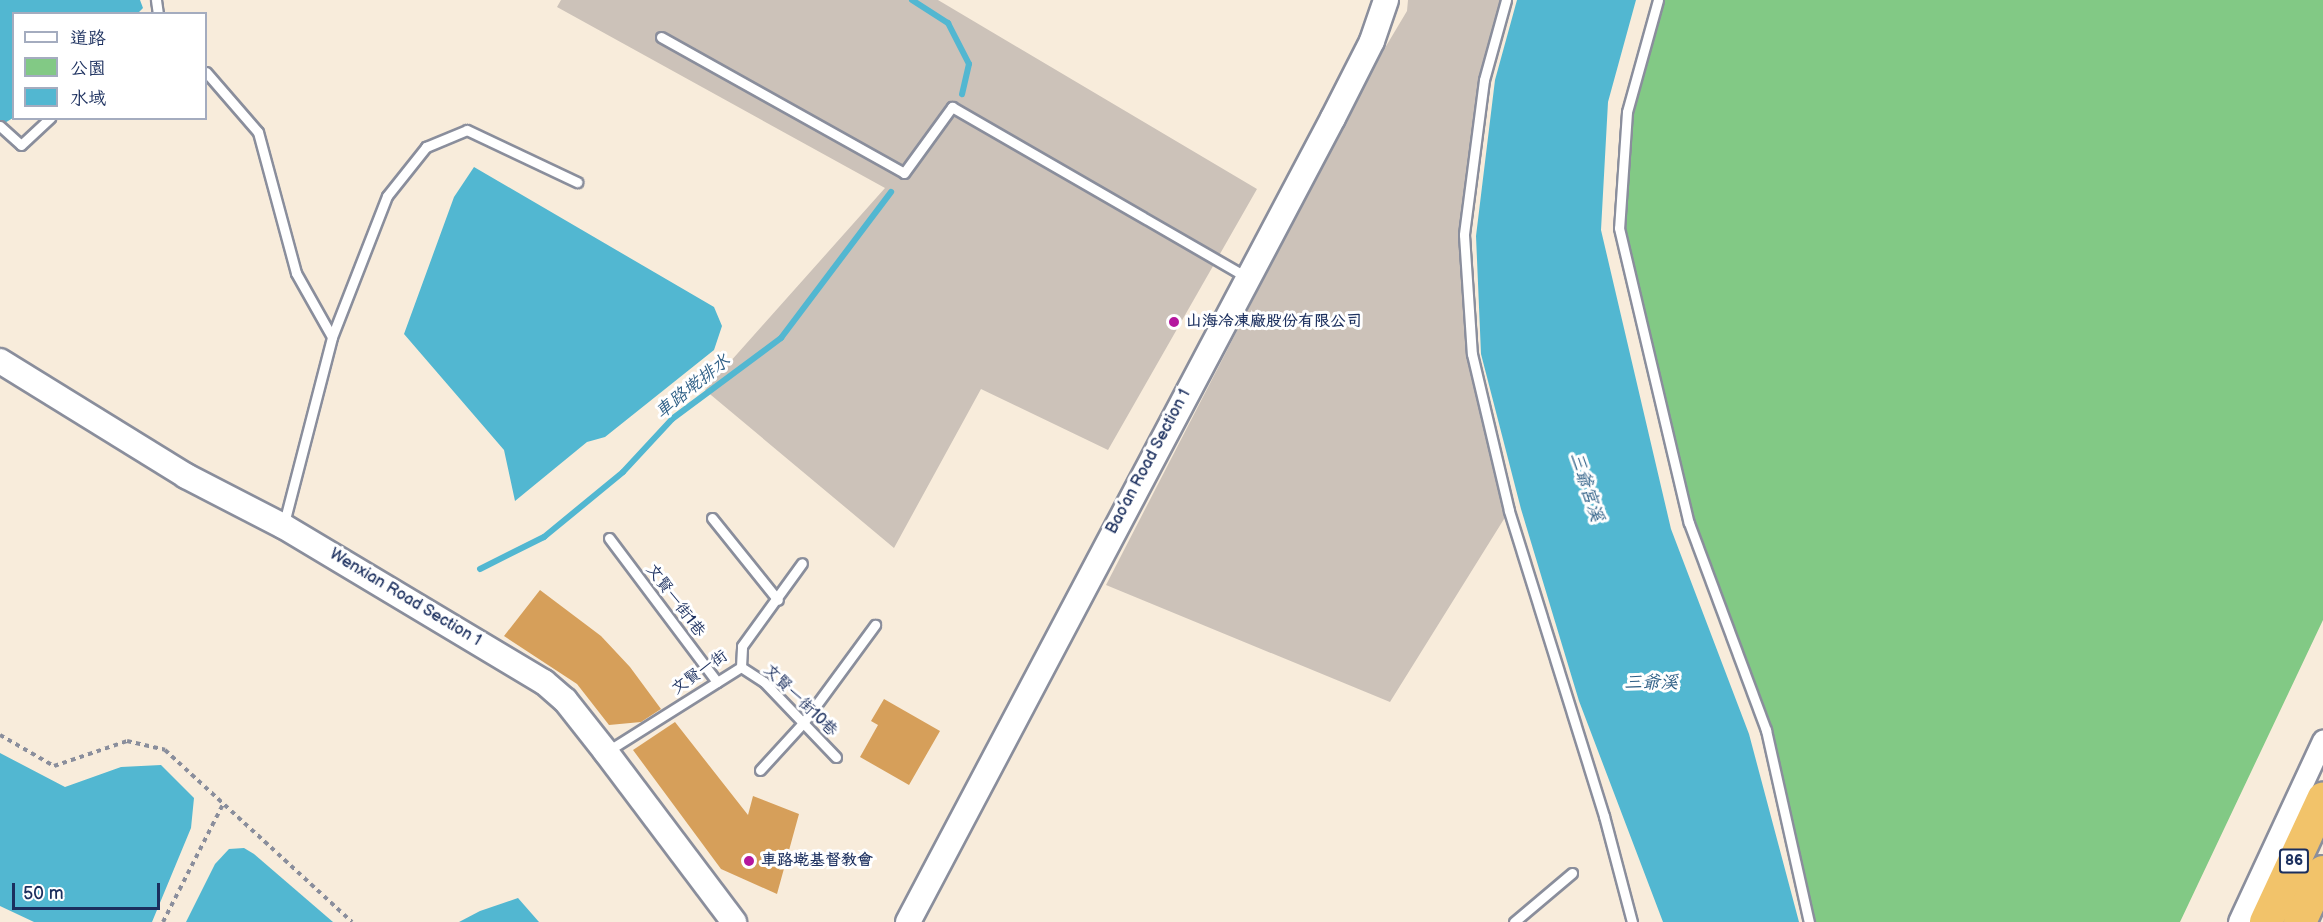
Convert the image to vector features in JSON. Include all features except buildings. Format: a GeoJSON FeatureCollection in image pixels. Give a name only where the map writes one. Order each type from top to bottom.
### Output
{"type":"FeatureCollection","features":[{"type":"Feature","properties":{"kind":"highway","name":"86"},"geometry":{"type":"LineString","coordinates":[[2266,922],[2323,799]]}},
{"type":"Feature","properties":{"kind":"highway","name":"86"},"geometry":{"type":"LineString","coordinates":[[2300,922],[2323,872]]}},
{"type":"Feature","properties":{"kind":"street","name":"Bao’an Road Section 1"},"geometry":{"type":"LineString","coordinates":[[912,920],[1372,41],[1386,0]]}},
{"type":"Feature","properties":{"kind":"street","name":"Wenxian Road Section 1"},"geometry":{"type":"LineString","coordinates":[[0,361],[186,476],[283,526],[535,675],[565,700],[734,922]]}},
{"type":"Feature","properties":{"kind":"street"},"geometry":{"type":"LineString","coordinates":[[2239,922],[2323,741]]}},
{"type":"Feature","properties":{"kind":"lane"},"geometry":{"type":"LineString","coordinates":[[1506,0],[1484,80],[1464,235],[1472,354],[1509,511],[1605,816],[1632,922]]}},
{"type":"Feature","properties":{"kind":"lane"},"geometry":{"type":"LineString","coordinates":[[1658,0],[1628,112],[1619,228],[1689,523],[1766,730],[1809,922]]}},
{"type":"Feature","properties":{"kind":"lane"},"geometry":{"type":"LineString","coordinates":[[661,37],[904,173],[952,107],[1248,279]]}},
{"type":"Feature","properties":{"kind":"lane"},"geometry":{"type":"LineString","coordinates":[[207,73],[258,132],[296,273],[332,337]]}},
{"type":"Feature","properties":{"kind":"lane"},"geometry":{"type":"LineString","coordinates":[[0,126],[21,145],[48,120]]}},
{"type":"Feature","properties":{"kind":"lane"},"geometry":{"type":"LineString","coordinates":[[283,526],[332,337],[387,196],[426,147],[467,130],[577,182]]}},
{"type":"Feature","properties":{"kind":"lane"},"geometry":{"type":"LineString","coordinates":[[712,518],[778,600]]}},
{"type":"Feature","properties":{"kind":"lane","name":"文賢一街1巷"},"geometry":{"type":"LineString","coordinates":[[609,538],[717,682]]}},
{"type":"Feature","properties":{"kind":"lane","name":"文賢一街"},"geometry":{"type":"LineString","coordinates":[[606,752],[741,667],[742,646],[778,600],[802,563]]}},
{"type":"Feature","properties":{"kind":"lane"},"geometry":{"type":"LineString","coordinates":[[759,770],[803,723],[875,625]]}},
{"type":"Feature","properties":{"kind":"lane","name":"文賢一街10巷"},"geometry":{"type":"LineString","coordinates":[[741,667],[764,682],[836,757]]}},
{"type":"Feature","properties":{"kind":"lane"},"geometry":{"type":"LineString","coordinates":[[1514,922],[1572,873]]}},
{"type":"Feature","properties":{"kind":"path"},"geometry":{"type":"LineString","coordinates":[[0,735],[54,766],[127,741],[165,750],[352,922]]}},
{"type":"Feature","properties":{"kind":"path"},"geometry":{"type":"LineString","coordinates":[[164,922],[223,804]]}},
{"type":"Feature","properties":{"kind":"shaded area"},"geometry":{"type":"Polygon","coordinates":[[[561,0],[938,0],[1257,189],[1108,450],[981,389],[894,548],[705,390],[885,188],[557,7],[561,0]]]}},
{"type":"Feature","properties":{"kind":"shaded area"},"geometry":{"type":"Polygon","coordinates":[[[1408,0],[1506,0],[1484,80],[1464,235],[1472,354],[1509,511],[1390,702],[1106,585],[1370,73],[1407,11],[1408,0]]]}},
{"type":"Feature","properties":{"kind":"green space"},"geometry":{"type":"Polygon","coordinates":[[[1658,0],[2323,0],[2323,620],[2180,922],[1809,922],[1766,730],[1689,523],[1619,228],[1627,112],[1658,0]]]}},
{"type":"Feature","properties":{"kind":"water"},"geometry":{"type":"Polygon","coordinates":[[[0,0],[140,0],[143,8],[139,12],[12,12],[12,119],[3,124],[0,121],[0,0]]]}},
{"type":"Feature","properties":{"kind":"water","name":"三爺溪"},"geometry":{"type":"Polygon","coordinates":[[[1517,0],[1636,0],[1608,102],[1601,230],[1671,529],[1749,734],[1799,922],[1663,922],[1579,701],[1521,509],[1481,354],[1476,236],[1495,80],[1517,0]]]}},
{"type":"Feature","properties":{"kind":"water"},"geometry":{"type":"Polygon","coordinates":[[[474,167],[714,307],[722,326],[714,350],[605,437],[587,442],[515,501],[504,450],[404,334],[454,197],[474,167]]]}},
{"type":"Feature","properties":{"kind":"water"},"geometry":{"type":"Polygon","coordinates":[[[0,753],[65,787],[121,767],[161,765],[194,798],[191,828],[152,922],[34,922],[0,906],[0,753]]]}},
{"type":"Feature","properties":{"kind":"water"},"geometry":{"type":"Polygon","coordinates":[[[244,848],[333,922],[186,922],[215,864],[229,849],[244,848]]]}},
{"type":"Feature","properties":{"kind":"water"},"geometry":{"type":"Polygon","coordinates":[[[518,898],[539,922],[459,922],[480,911],[518,898]]]}},
{"type":"Feature","properties":{"kind":"waterway","name":"車路墘排水"},"geometry":{"type":"LineString","coordinates":[[912,0],[948,23],[969,64],[962,94]]}},
{"type":"Feature","properties":{"kind":"waterway","name":"車路墘排水"},"geometry":{"type":"LineString","coordinates":[[480,569],[544,537],[623,472],[672,419],[781,338],[891,192]]}},
{"type":"Feature","properties":{"kind":"place","name":"山海冷凍廠股份有限公司"},"geometry":{"type":"Point","coordinates":[1174,322]}},
{"type":"Feature","properties":{"kind":"place","name":"車路墘基督教會"},"geometry":{"type":"Point","coordinates":[749,861]}},
{"type":"Feature","properties":{"kind":"water label","name":"三爺宮溪"},"geometry":{"type":"Point","coordinates":[1586,487]}}]}
